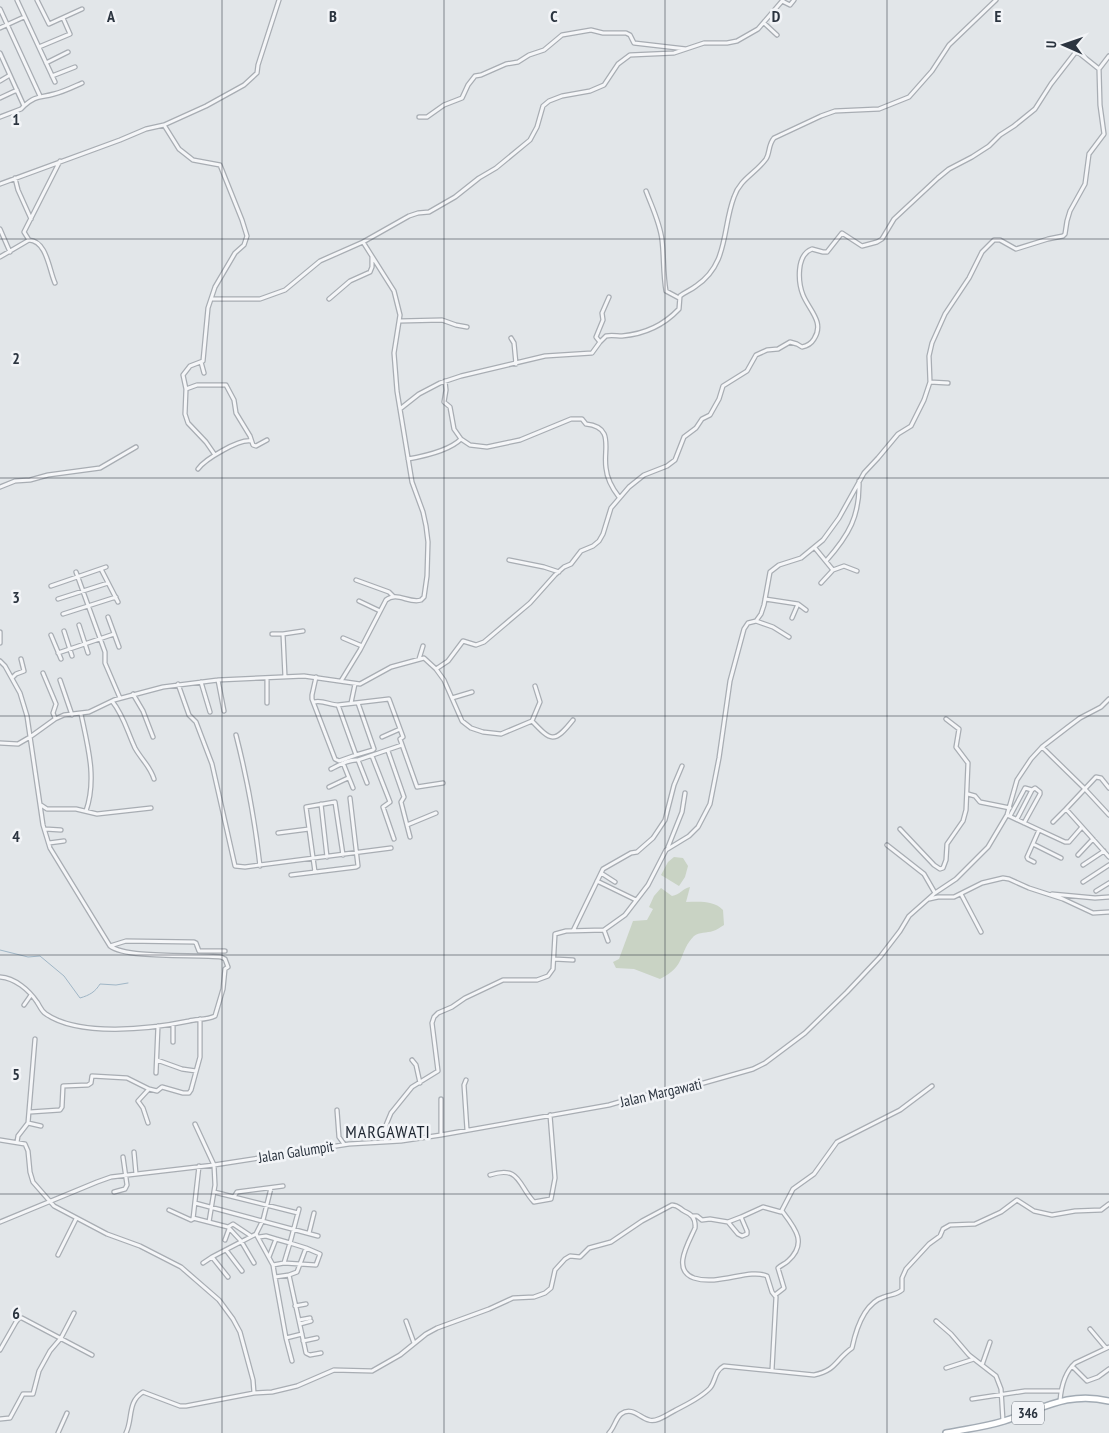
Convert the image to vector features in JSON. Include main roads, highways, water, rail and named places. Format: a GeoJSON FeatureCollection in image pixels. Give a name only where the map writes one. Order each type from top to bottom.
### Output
{"type":"FeatureCollection","features":[{"type":"Feature","properties":{"kind":"main road","name":"346"},"geometry":{"type":"LineString","coordinates":[[946,1433],[984,1427],[1071,1398],[1086,1397],[1109,1401]]}},
{"type":"Feature","properties":{"kind":"waterway"},"geometry":{"type":"LineString","coordinates":[[0,950],[28,957],[40,956],[64,976],[80,998],[92,993],[100,984],[116,985],[128,983]]}},
{"type":"Feature","properties":{"kind":"district","name":"MARGAWATI"},"geometry":{"type":"Point","coordinates":[388,1132]}}]}
